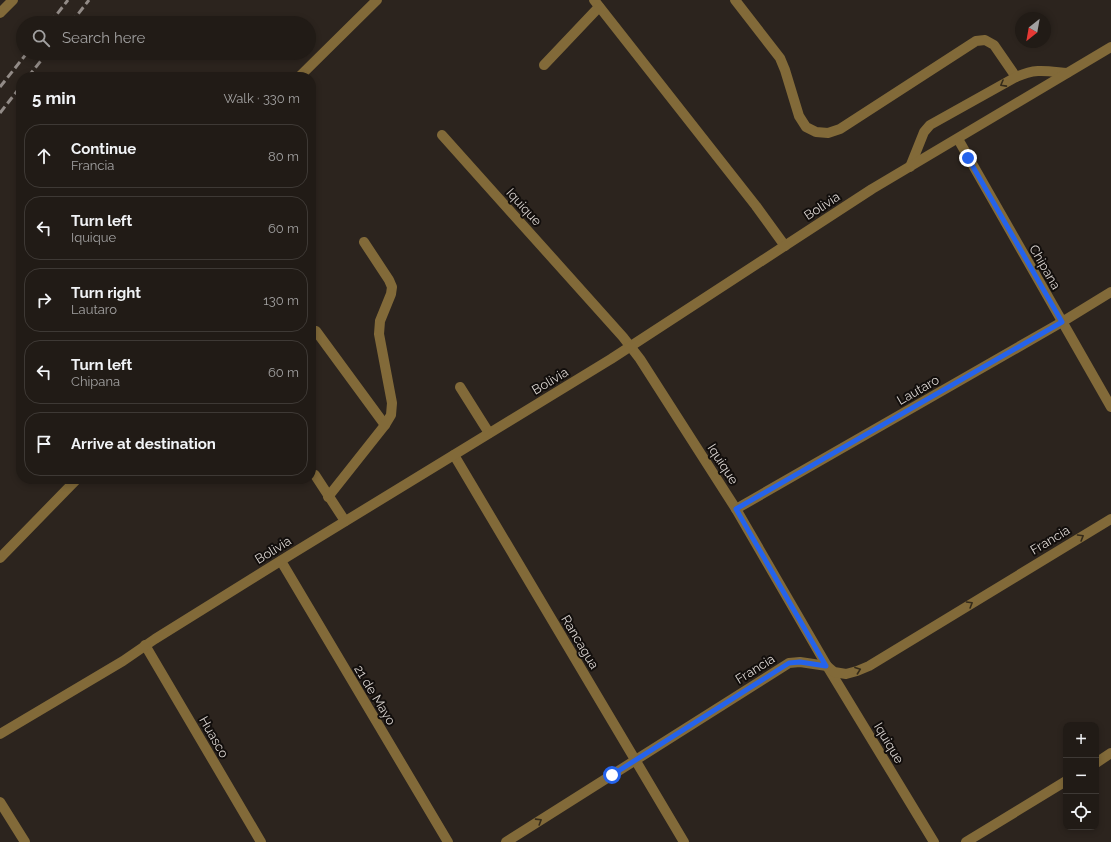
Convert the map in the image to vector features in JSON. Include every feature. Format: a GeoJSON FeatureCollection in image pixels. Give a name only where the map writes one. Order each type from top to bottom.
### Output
{"type":"FeatureCollection","features":[{"type":"Feature","properties":{"kind":"street"},"geometry":{"type":"LineString","coordinates":[[0,13],[13,0]]}},
{"type":"Feature","properties":{"kind":"street"},"geometry":{"type":"LineString","coordinates":[[304,72],[377,0]]}},
{"type":"Feature","properties":{"kind":"street"},"geometry":{"type":"LineString","coordinates":[[735,0],[780,58],[799,116],[806,127],[816,132],[828,133],[840,129],[976,41],[985,40],[994,45],[1016,77]]}},
{"type":"Feature","properties":{"kind":"street"},"geometry":{"type":"LineString","coordinates":[[544,65],[596,4],[756,206],[785,246]]}},
{"type":"Feature","properties":{"kind":"street","name":"Bolivia"},"geometry":{"type":"LineString","coordinates":[[0,734],[123,661],[145,645],[611,359],[872,189],[1111,47]]}},
{"type":"Feature","properties":{"kind":"street"},"geometry":{"type":"LineString","coordinates":[[910,167],[924,132],[930,125],[1027,72],[1037,70],[1066,73]]}},
{"type":"Feature","properties":{"kind":"street","name":"Iquique"},"geometry":{"type":"LineString","coordinates":[[442,136],[630,346],[736,509],[826,666],[934,842]]}},
{"type":"Feature","properties":{"kind":"street","name":"Chipana"},"geometry":{"type":"LineString","coordinates":[[958,139],[1111,407]]}},
{"type":"Feature","properties":{"kind":"street"},"geometry":{"type":"LineString","coordinates":[[328,496],[385,425],[391,415],[392,403],[379,334],[380,321],[391,294],[392,287],[364,242]]}},
{"type":"Feature","properties":{"kind":"street","name":"Lautaro"},"geometry":{"type":"LineString","coordinates":[[736,509],[1062,322],[1111,292]]}},
{"type":"Feature","properties":{"kind":"street"},"geometry":{"type":"LineString","coordinates":[[316,331],[385,425]]}},
{"type":"Feature","properties":{"kind":"street"},"geometry":{"type":"LineString","coordinates":[[460,387],[489,433]]}},
{"type":"Feature","properties":{"kind":"street","name":"Rancagua"},"geometry":{"type":"LineString","coordinates":[[454,455],[684,842]]}},
{"type":"Feature","properties":{"kind":"street"},"geometry":{"type":"LineString","coordinates":[[316,477],[344,522]]}},
{"type":"Feature","properties":{"kind":"street"},"geometry":{"type":"LineString","coordinates":[[0,558],[72,484]]}},
{"type":"Feature","properties":{"kind":"street","name":"Francia"},"geometry":{"type":"LineString","coordinates":[[506,842],[789,663],[800,662],[826,666],[834,672],[846,674],[869,666],[1111,519]]}},
{"type":"Feature","properties":{"kind":"street","name":"21 de Mayo"},"geometry":{"type":"LineString","coordinates":[[281,561],[448,842]]}},
{"type":"Feature","properties":{"kind":"street","name":"Huasco"},"geometry":{"type":"LineString","coordinates":[[145,645],[261,842]]}},
{"type":"Feature","properties":{"kind":"street"},"geometry":{"type":"LineString","coordinates":[[1099,761],[1111,754]]}},
{"type":"Feature","properties":{"kind":"street"},"geometry":{"type":"LineString","coordinates":[[966,842],[1063,783]]}},
{"type":"Feature","properties":{"kind":"street"},"geometry":{"type":"LineString","coordinates":[[0,802],[25,842]]}},
{"type":"Feature","properties":{"kind":"railway"},"geometry":{"type":"LineString","coordinates":[[55,16],[68,0]]}},
{"type":"Feature","properties":{"kind":"railway"},"geometry":{"type":"LineString","coordinates":[[76,16],[89,0]]}},
{"type":"Feature","properties":{"kind":"railway"},"geometry":{"type":"LineString","coordinates":[[0,87],[21,60]]}},
{"type":"Feature","properties":{"kind":"railway"},"geometry":{"type":"LineString","coordinates":[[32,72],[41,60]]}},
{"type":"Feature","properties":{"kind":"railway"},"geometry":{"type":"LineString","coordinates":[[0,113],[16,92]]}},
{"type":"Feature","properties":{"kind":"route"},"geometry":{"type":"LineString","coordinates":[[612,775],[789,663],[800,662],[826,666],[736,509],[1062,322],[968,158]]}}]}
